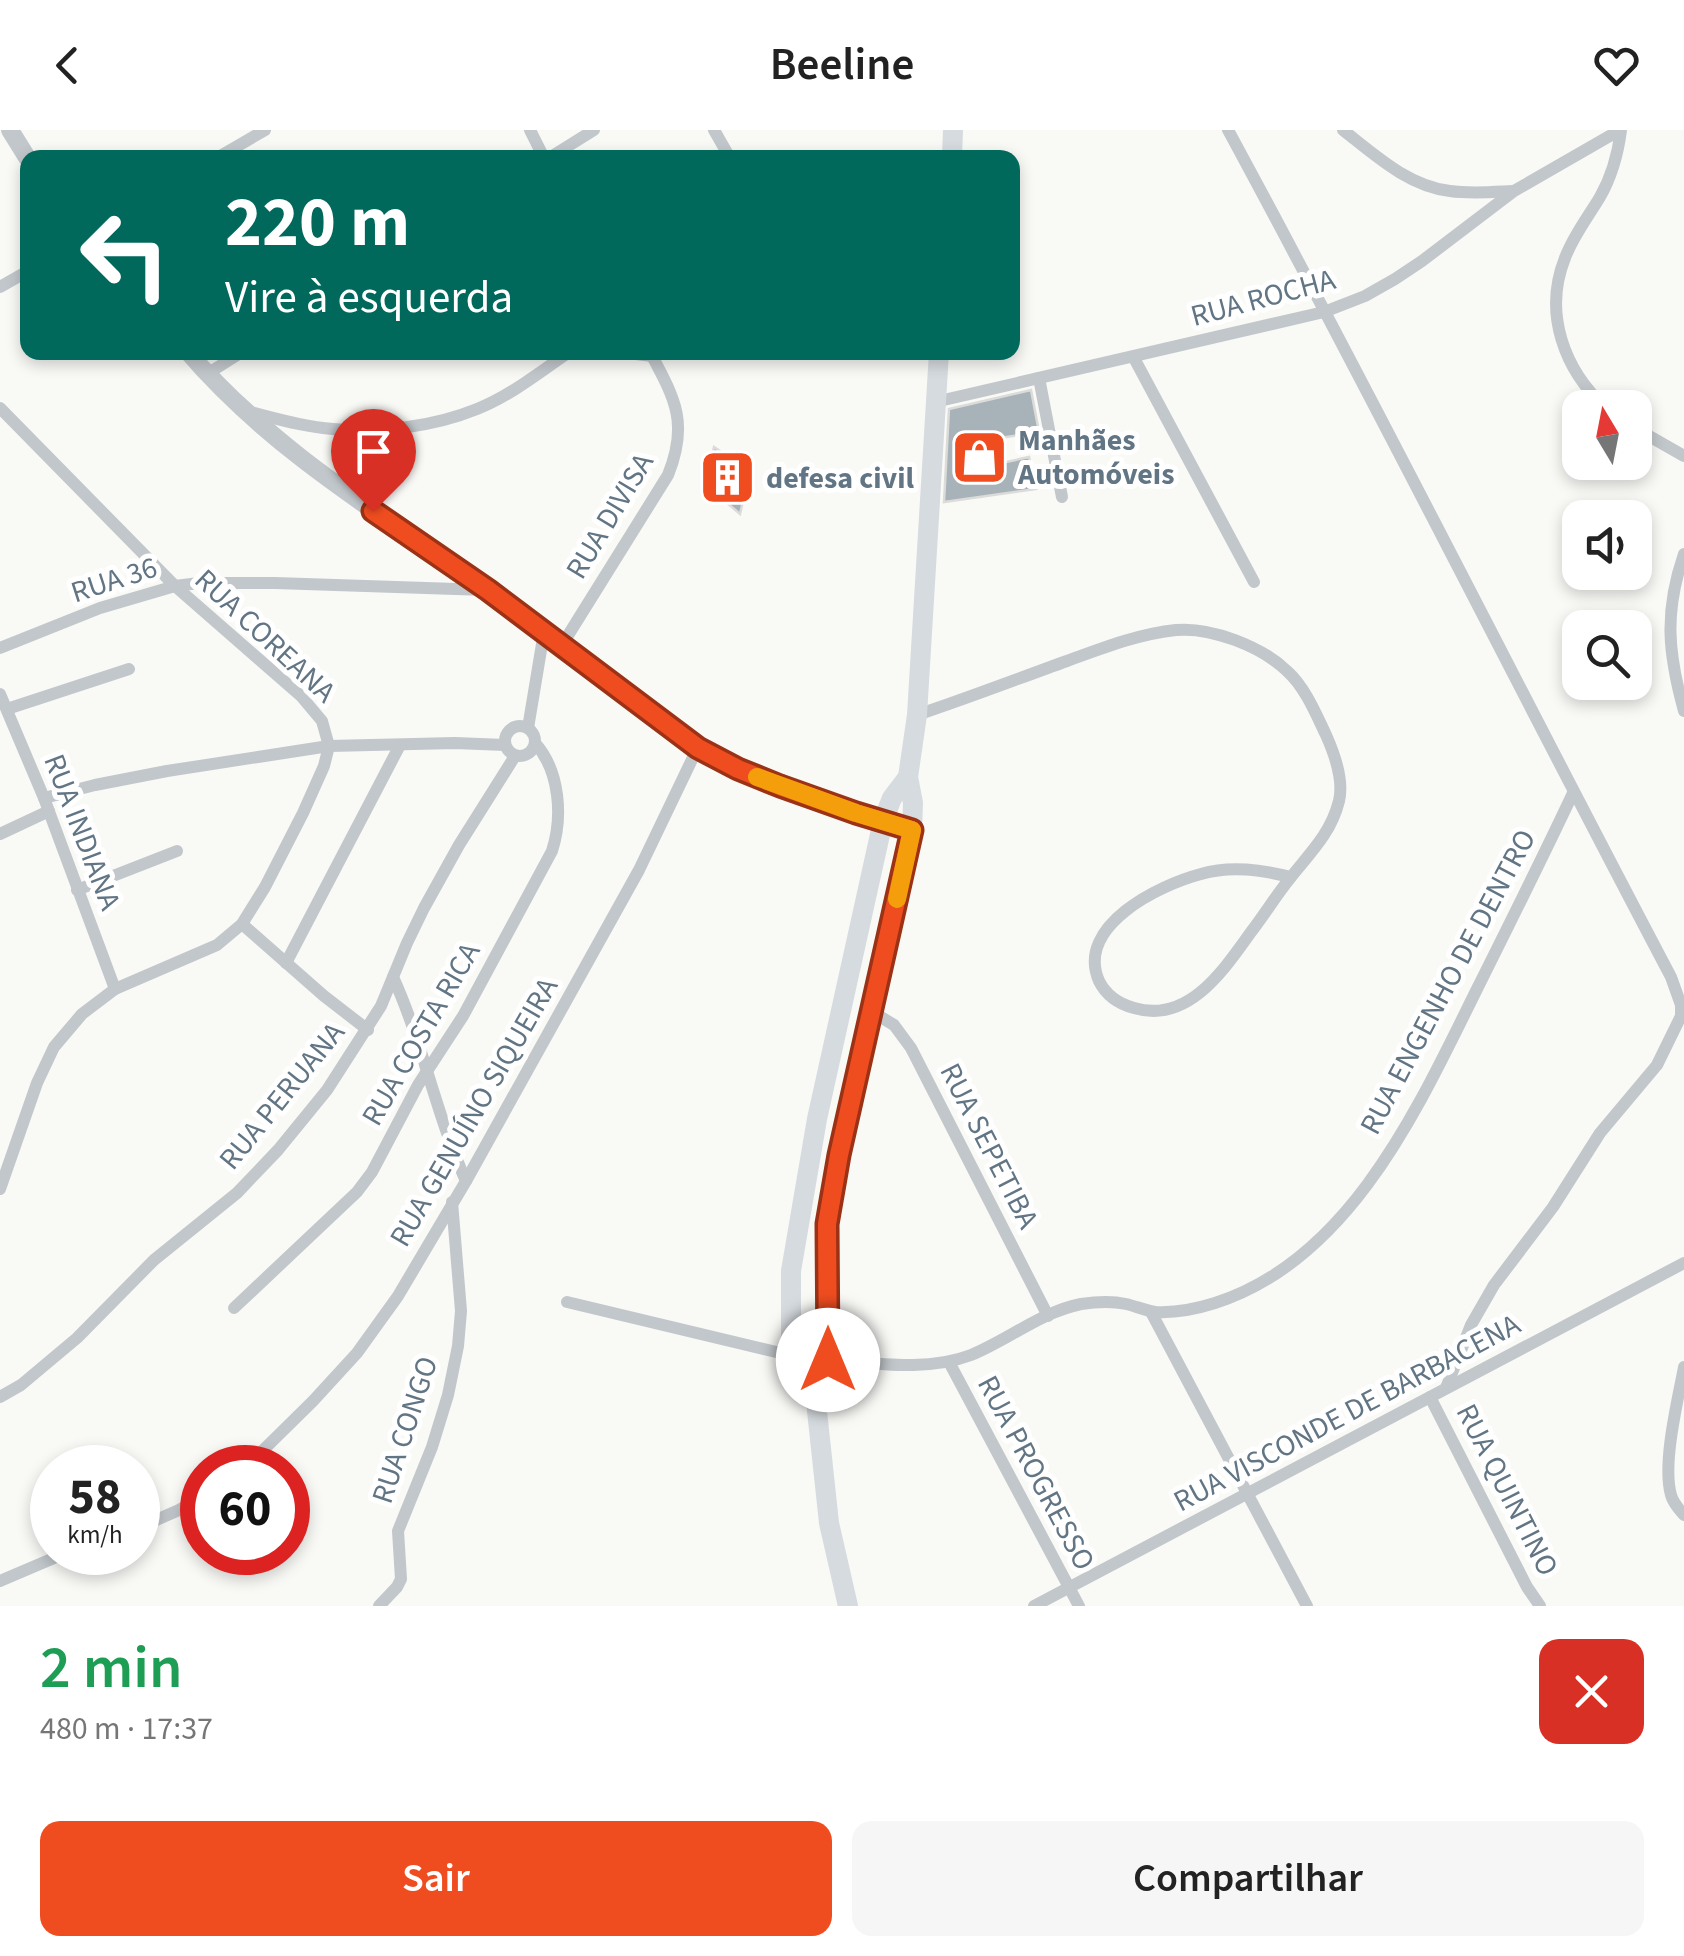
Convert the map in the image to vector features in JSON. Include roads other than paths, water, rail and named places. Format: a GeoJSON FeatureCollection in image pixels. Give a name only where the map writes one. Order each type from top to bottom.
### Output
{"type":"FeatureCollection","features":[{"type":"Feature","properties":{"kind":"main road"},"geometry":{"type":"LineString","coordinates":[[814,1384],[828,1360],[827,1224],[839,1155],[912,830],[913,803],[908,777],[918,715],[939,360]]}},
{"type":"Feature","properties":{"kind":"main road"},"geometry":{"type":"LineString","coordinates":[[848,1606],[830,1523],[814,1384],[793,1356],[790,1343],[792,1271],[812,1148],[884,822],[892,798],[908,777]]}},
{"type":"Feature","properties":{"kind":"main road"},"geometry":{"type":"LineString","coordinates":[[848,984],[857,1000],[872,1011]]}},
{"type":"Feature","properties":{"kind":"main road"},"geometry":{"type":"LineString","coordinates":[[812,1148],[839,1155]]}},
{"type":"Feature","properties":{"kind":"street"},"geometry":{"type":"LineString","coordinates":[[230,150],[266,130]]}},
{"type":"Feature","properties":{"kind":"street"},"geometry":{"type":"LineString","coordinates":[[560,150],[594,130]]}},
{"type":"Feature","properties":{"kind":"street"},"geometry":{"type":"LineString","coordinates":[[1228,130],[1671,977],[1683,1015],[1656,1065],[1600,1133],[1494,1285],[1471,1325],[1446,1388]]}},
{"type":"Feature","properties":{"kind":"street"},"geometry":{"type":"LineString","coordinates":[[1343,130],[1389,166],[1427,185],[1448,191],[1514,191]]}},
{"type":"Feature","properties":{"kind":"street"},"geometry":{"type":"LineString","coordinates":[[1588,390],[1568,361],[1559,332],[1558,281],[1569,248],[1609,178],[1621,130]]}},
{"type":"Feature","properties":{"kind":"street","name":"RUA ROCHA"},"geometry":{"type":"LineString","coordinates":[[936,402],[1324,312],[1366,296],[1408,270],[1514,191],[1621,130]]}},
{"type":"Feature","properties":{"kind":"street"},"geometry":{"type":"LineString","coordinates":[[1134,358],[1254,582]]}},
{"type":"Feature","properties":{"kind":"street"},"geometry":{"type":"LineString","coordinates":[[195,360],[243,410],[344,492],[488,590],[698,748],[738,769],[912,830]]}},
{"type":"Feature","properties":{"kind":"street"},"geometry":{"type":"LineString","coordinates":[[207,374],[229,360]]}},
{"type":"Feature","properties":{"kind":"street"},"geometry":{"type":"LineString","coordinates":[[243,410],[334,429],[377,430],[445,420],[497,400],[557,360]]}},
{"type":"Feature","properties":{"kind":"street","name":"RUA DIVISA"},"geometry":{"type":"LineString","coordinates":[[562,646],[673,464],[681,433],[675,406],[654,360]]}},
{"type":"Feature","properties":{"kind":"street"},"geometry":{"type":"LineString","coordinates":[[1039,378],[1062,497]]}},
{"type":"Feature","properties":{"kind":"street","name":"RUA COREANA"},"geometry":{"type":"LineString","coordinates":[[0,408],[176,586],[301,696],[322,721],[329,746],[304,814],[242,924],[217,945],[114,989],[82,1014],[54,1046],[0,1189]]}},
{"type":"Feature","properties":{"kind":"street"},"geometry":{"type":"LineString","coordinates":[[1652,438],[1684,456]]}},
{"type":"Feature","properties":{"kind":"street"},"geometry":{"type":"LineString","coordinates":[[1684,554],[1672,594],[1669,626],[1673,671],[1684,711]]}},
{"type":"Feature","properties":{"kind":"street","name":"RUA 36"},"geometry":{"type":"LineString","coordinates":[[0,648],[100,608],[199,583],[488,590]]}},
{"type":"Feature","properties":{"kind":"street"},"geometry":{"type":"LineString","coordinates":[[528,728],[544,632]]}},
{"type":"Feature","properties":{"kind":"street"},"geometry":{"type":"LineString","coordinates":[[918,715],[1147,634],[1211,632],[1249,646],[1288,671],[1313,707],[1339,770],[1340,796],[1332,822],[1316,849],[1195,999],[1174,1009],[1150,1012],[1113,999],[1101,984],[1094,967],[1096,945],[1127,909],[1162,888],[1203,873],[1231,870],[1291,876]]}},
{"type":"Feature","properties":{"kind":"street"},"geometry":{"type":"LineString","coordinates":[[7,709],[129,669]]}},
{"type":"Feature","properties":{"kind":"street","name":"RUA INDIANA"},"geometry":{"type":"LineString","coordinates":[[0,694],[46,804],[114,989]]}},
{"type":"Feature","properties":{"kind":"street"},"geometry":{"type":"LineString","coordinates":[[0,834],[46,804],[94,785],[168,771],[329,746],[455,743],[528,754],[535,744],[528,728],[511,729],[506,736],[510,750]]}},
{"type":"Feature","properties":{"kind":"street","name":"RUA COSTA RICA"},"geometry":{"type":"LineString","coordinates":[[234,1308],[357,1192],[372,1172],[463,1016],[552,851],[557,834],[557,798],[545,757],[535,744]]}},
{"type":"Feature","properties":{"kind":"street"},"geometry":{"type":"LineString","coordinates":[[286,963],[400,745]]}},
{"type":"Feature","properties":{"kind":"street","name":"RUA GENUÍNO SIQUEIRA"},"geometry":{"type":"LineString","coordinates":[[269,1445],[357,1353],[398,1296],[639,870],[698,748]]}},
{"type":"Feature","properties":{"kind":"street","name":"RUA PERUANA"},"geometry":{"type":"LineString","coordinates":[[0,1397],[21,1385],[77,1338],[154,1260],[237,1193],[327,1090],[381,1006],[424,908],[510,750]]}},
{"type":"Feature","properties":{"kind":"street","name":"RUA ENGENHO DE DENTRO"},"geometry":{"type":"LineString","coordinates":[[949,1362],[1048,1316],[1085,1304],[1128,1304],[1151,1312],[1195,1309],[1249,1290],[1300,1258],[1343,1214],[1414,1112],[1574,793]]}},
{"type":"Feature","properties":{"kind":"street"},"geometry":{"type":"LineString","coordinates":[[77,890],[177,851]]}},
{"type":"Feature","properties":{"kind":"street"},"geometry":{"type":"LineString","coordinates":[[242,924],[368,1030]]}},
{"type":"Feature","properties":{"kind":"street"},"geometry":{"type":"LineString","coordinates":[[393,978],[466,1181]]}},
{"type":"Feature","properties":{"kind":"street","name":"RUA SEPETIBA"},"geometry":{"type":"LineString","coordinates":[[872,1011],[894,1025],[911,1048],[1048,1316]]}},
{"type":"Feature","properties":{"kind":"street","name":"RUA CONGO"},"geometry":{"type":"LineString","coordinates":[[379,1606],[401,1579],[398,1531],[432,1448],[458,1346],[462,1312],[452,1201]]}},
{"type":"Feature","properties":{"kind":"street","name":"RUA VISCONDE DE BARBACENA"},"geometry":{"type":"LineString","coordinates":[[1034,1606],[1684,1263]]}},
{"type":"Feature","properties":{"kind":"street"},"geometry":{"type":"LineString","coordinates":[[568,1302],[793,1356]]}},
{"type":"Feature","properties":{"kind":"street"},"geometry":{"type":"LineString","coordinates":[[1151,1312],[1307,1606]]}},
{"type":"Feature","properties":{"kind":"street"},"geometry":{"type":"LineString","coordinates":[[828,1360],[949,1362]]}},
{"type":"Feature","properties":{"kind":"street","name":"RUA PROGRESSO"},"geometry":{"type":"LineString","coordinates":[[949,1362],[1079,1606]]}},
{"type":"Feature","properties":{"kind":"street"},"geometry":{"type":"LineString","coordinates":[[1684,1366],[1668,1477],[1672,1499],[1684,1515]]}},
{"type":"Feature","properties":{"kind":"street","name":"RUA QUINTINO"},"geometry":{"type":"LineString","coordinates":[[1430,1397],[1527,1588],[1540,1606]]}},
{"type":"Feature","properties":{"kind":"street"},"geometry":{"type":"LineString","coordinates":[[0,1582],[30,1569]]}},
{"type":"Feature","properties":{"kind":"place","name":"Manhães Automóveis"},"geometry":{"type":"Point","coordinates":[979,457]}},
{"type":"Feature","properties":{"kind":"place","name":"defesa civil"},"geometry":{"type":"Point","coordinates":[727,478]}}]}
